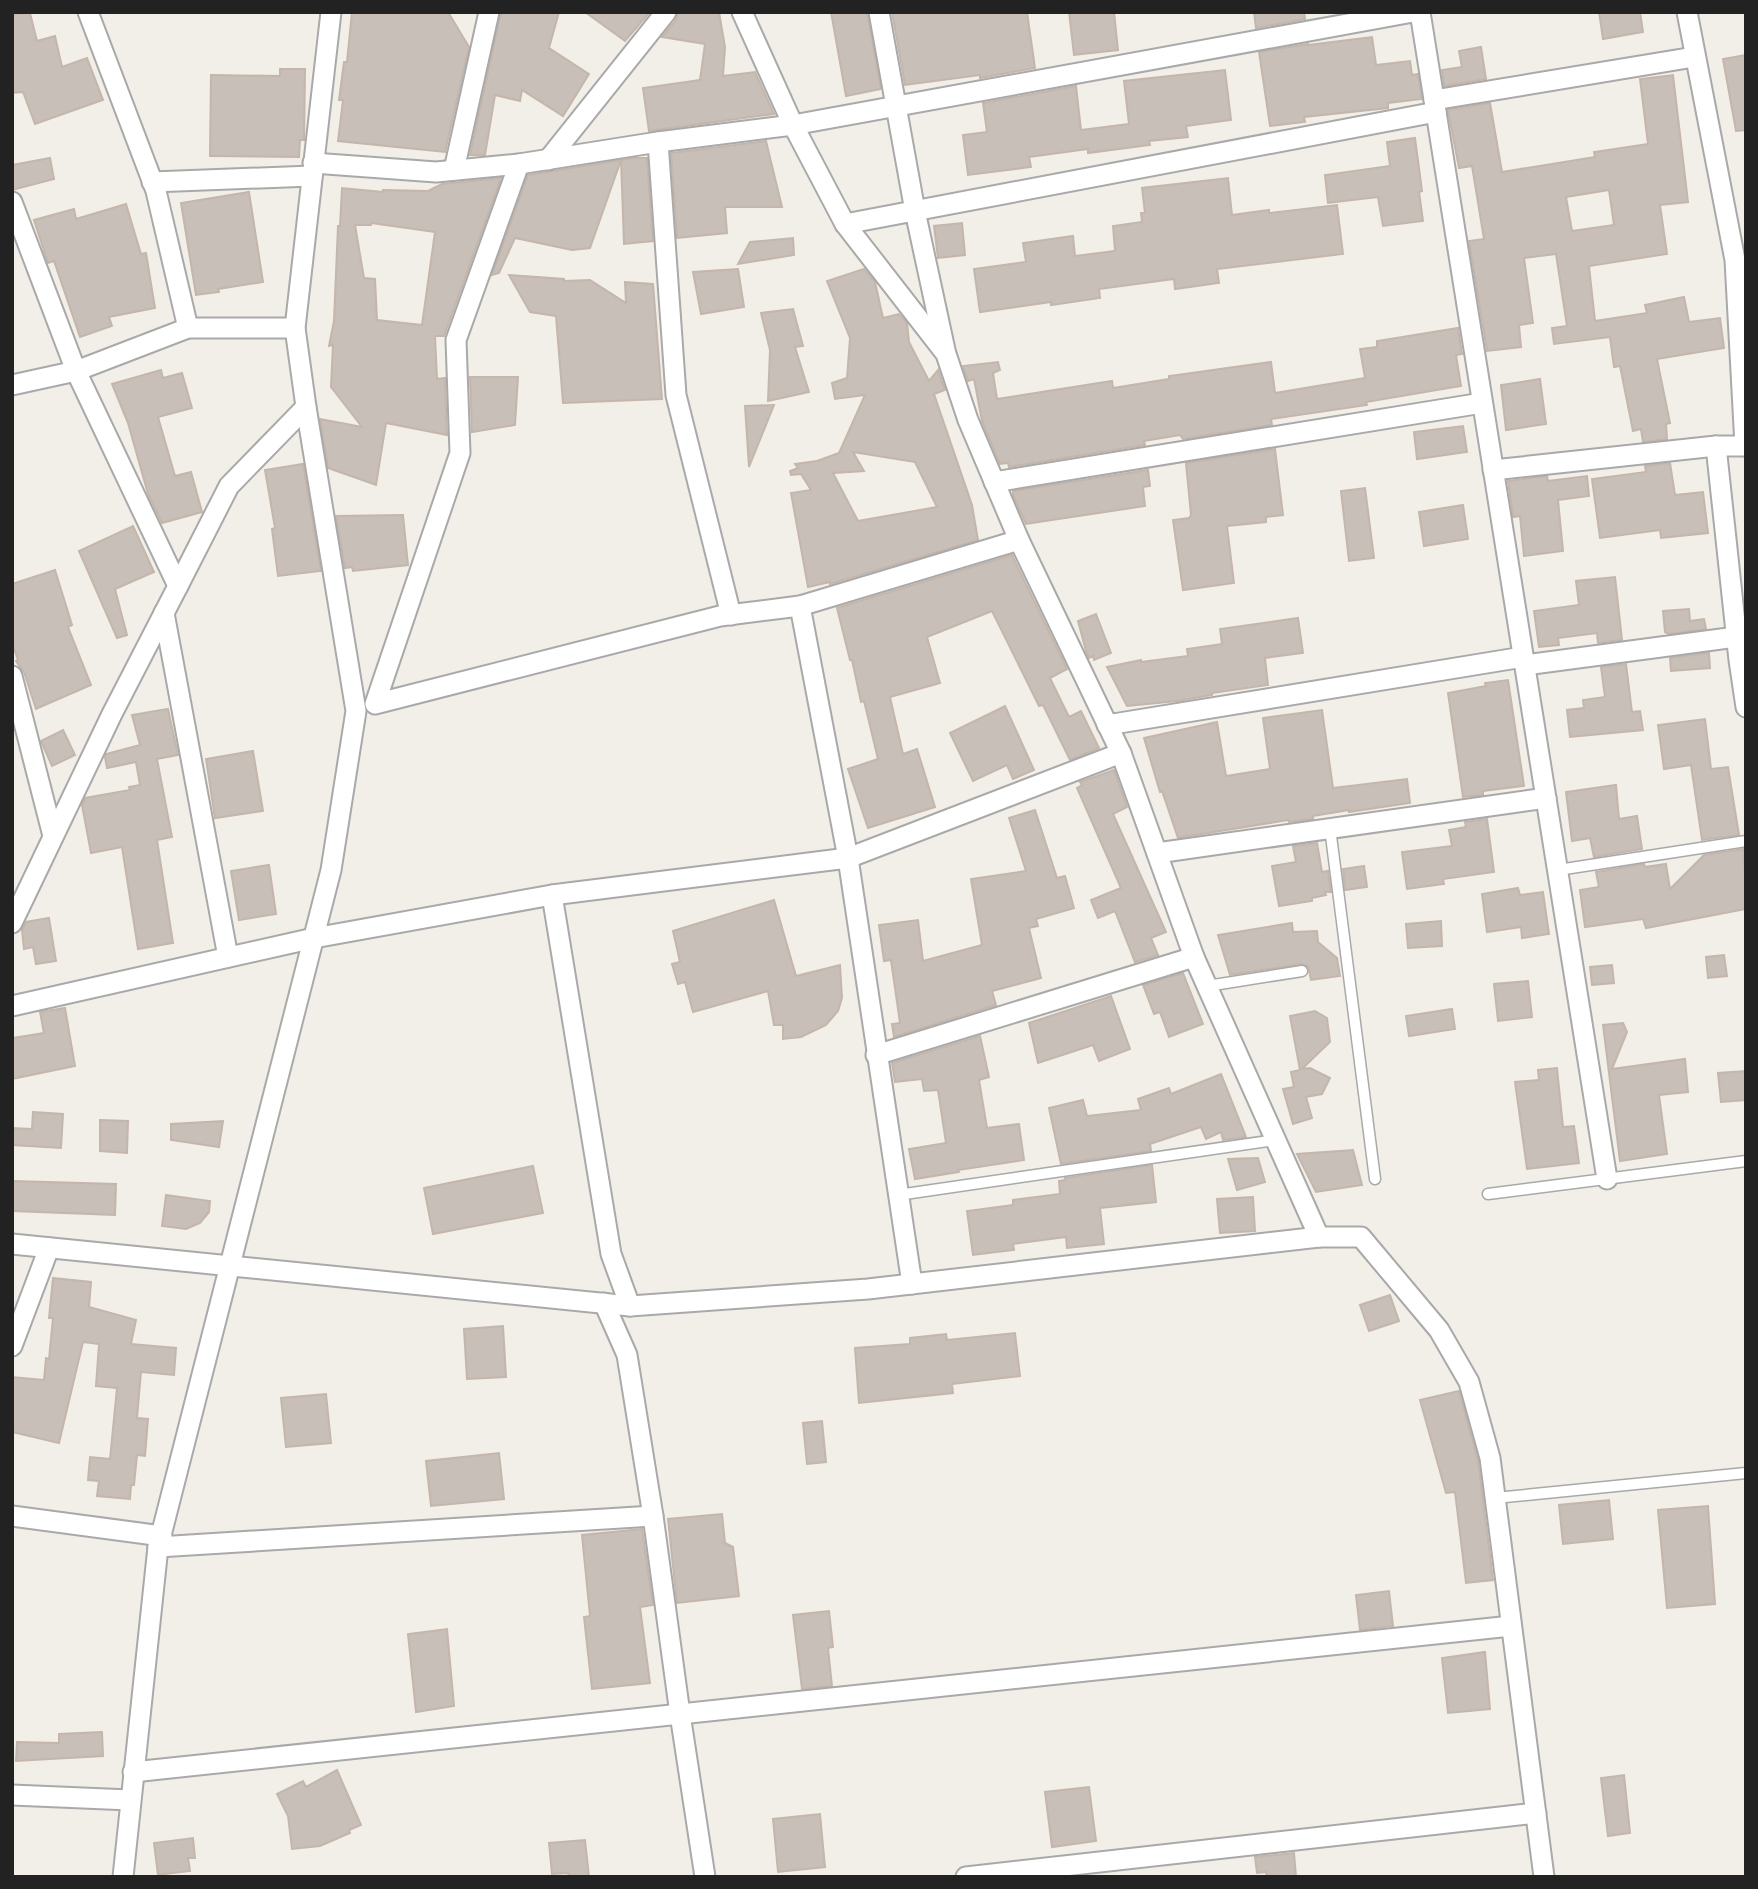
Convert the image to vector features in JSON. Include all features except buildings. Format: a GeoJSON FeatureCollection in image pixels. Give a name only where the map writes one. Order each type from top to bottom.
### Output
{"type":"FeatureCollection","features":[{"type":"Feature","properties":{"kind":"street"},"geometry":{"type":"LineString","coordinates":[[88,12],[152,181],[188,328]]}},
{"type":"Feature","properties":{"kind":"street"},"geometry":{"type":"LineString","coordinates":[[123,1877],[160,1542],[331,870],[356,711],[295,328],[331,12]]}},
{"type":"Feature","properties":{"kind":"street"},"geometry":{"type":"LineString","coordinates":[[454,170],[489,12]]}},
{"type":"Feature","properties":{"kind":"street"},"geometry":{"type":"LineString","coordinates":[[548,160],[666,12]]}},
{"type":"Feature","properties":{"kind":"street"},"geometry":{"type":"LineString","coordinates":[[742,12],[793,125],[845,224],[946,354]]}},
{"type":"Feature","properties":{"kind":"street"},"geometry":{"type":"LineString","coordinates":[[879,12],[915,211],[946,354],[968,420],[1019,540],[1121,753],[1194,957],[1319,1237]]}},
{"type":"Feature","properties":{"kind":"street"},"geometry":{"type":"LineString","coordinates":[[152,181],[313,170],[436,172],[519,164],[658,142],[793,125],[1413,12]]}},
{"type":"Feature","properties":{"kind":"street"},"geometry":{"type":"LineString","coordinates":[[1420,12],[1607,1179]]}},
{"type":"Feature","properties":{"kind":"street"},"geometry":{"type":"LineString","coordinates":[[1493,470],[1716,446],[1746,446],[1740,259],[1694,57],[1687,12]]}},
{"type":"Feature","properties":{"kind":"street"},"geometry":{"type":"LineString","coordinates":[[845,224],[1694,57]]}},
{"type":"Feature","properties":{"kind":"street"},"geometry":{"type":"LineString","coordinates":[[658,142],[676,395],[731,615]]}},
{"type":"Feature","properties":{"kind":"street"},"geometry":{"type":"LineString","coordinates":[[375,704],[460,453],[456,340],[519,164]]}},
{"type":"Feature","properties":{"kind":"street"},"geometry":{"type":"LineString","coordinates":[[14,212],[76,371],[178,586]]}},
{"type":"Feature","properties":{"kind":"street"},"geometry":{"type":"LineString","coordinates":[[12,385],[76,371],[188,328],[295,328]]}},
{"type":"Feature","properties":{"kind":"street"},"geometry":{"type":"LineString","coordinates":[[994,482],[1482,403]]}},
{"type":"Feature","properties":{"kind":"street"},"geometry":{"type":"LineString","coordinates":[[12,923],[112,714],[229,486],[306,407]]}},
{"type":"Feature","properties":{"kind":"street"},"geometry":{"type":"LineString","coordinates":[[1716,446],[1746,707]]}},
{"type":"Feature","properties":{"kind":"street"},"geometry":{"type":"LineString","coordinates":[[356,711],[731,615],[800,606],[1019,540]]}},
{"type":"Feature","properties":{"kind":"street"},"geometry":{"type":"LineString","coordinates":[[800,606],[848,858],[912,1284]]}},
{"type":"Feature","properties":{"kind":"street"},"geometry":{"type":"LineString","coordinates":[[164,613],[229,957]]}},
{"type":"Feature","properties":{"kind":"street"},"geometry":{"type":"LineString","coordinates":[[1107,725],[1524,661],[1736,637]]}},
{"type":"Feature","properties":{"kind":"street"},"geometry":{"type":"LineString","coordinates":[[12,676],[53,836]]}},
{"type":"Feature","properties":{"kind":"street"},"geometry":{"type":"LineString","coordinates":[[12,1006],[314,938],[552,895],[848,858],[1121,753]]}},
{"type":"Feature","properties":{"kind":"street"},"geometry":{"type":"LineString","coordinates":[[1157,853],[1546,798]]}},
{"type":"Feature","properties":{"kind":"street"},"geometry":{"type":"LineString","coordinates":[[552,895],[611,1254],[630,1306]]}},
{"type":"Feature","properties":{"kind":"street"},"geometry":{"type":"LineString","coordinates":[[876,1055],[1194,957]]}},
{"type":"Feature","properties":{"kind":"street"},"geometry":{"type":"LineString","coordinates":[[12,1244],[630,1306],[912,1284],[1319,1237],[1362,1237],[1439,1330],[1469,1382],[1490,1458],[1544,1877]]}},
{"type":"Feature","properties":{"kind":"street"},"geometry":{"type":"LineString","coordinates":[[12,1346],[49,1248]]}},
{"type":"Feature","properties":{"kind":"street"},"geometry":{"type":"LineString","coordinates":[[604,1303],[627,1355],[705,1877]]}},
{"type":"Feature","properties":{"kind":"street"},"geometry":{"type":"LineString","coordinates":[[12,1516],[160,1542],[653,1516]]}},
{"type":"Feature","properties":{"kind":"street"},"geometry":{"type":"LineString","coordinates":[[133,1772],[1511,1626]]}},
{"type":"Feature","properties":{"kind":"street"},"geometry":{"type":"LineString","coordinates":[[12,1795],[130,1800]]}},
{"type":"Feature","properties":{"kind":"street"},"geometry":{"type":"LineString","coordinates":[[966,1877],[1536,1813]]}},
{"type":"Feature","properties":{"kind":"lane"},"geometry":{"type":"LineString","coordinates":[[1330,828],[1375,1179]]}},
{"type":"Feature","properties":{"kind":"lane"},"geometry":{"type":"LineString","coordinates":[[1558,870],[1746,841]]}},
{"type":"Feature","properties":{"kind":"lane"},"geometry":{"type":"LineString","coordinates":[[1207,986],[1302,971]]}},
{"type":"Feature","properties":{"kind":"lane"},"geometry":{"type":"LineString","coordinates":[[898,1195],[1275,1140]]}},
{"type":"Feature","properties":{"kind":"lane"},"geometry":{"type":"LineString","coordinates":[[1488,1195],[1746,1161]]}},
{"type":"Feature","properties":{"kind":"lane"},"geometry":{"type":"LineString","coordinates":[[1495,1498],[1746,1473]]}}]}
